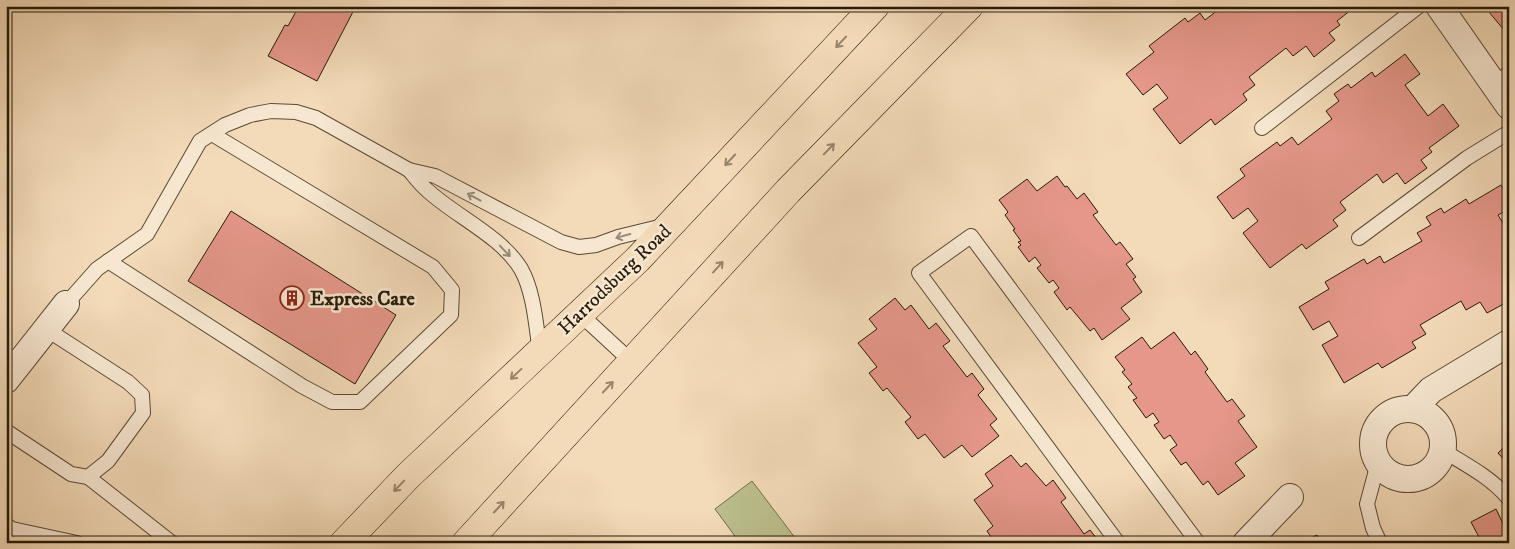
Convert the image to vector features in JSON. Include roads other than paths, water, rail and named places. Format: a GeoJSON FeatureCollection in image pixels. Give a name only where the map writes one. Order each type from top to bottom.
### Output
{"type":"FeatureCollection","features":[{"type":"Feature","properties":{"kind":"main road","name":"Harrodsburg Road"},"geometry":{"type":"LineString","coordinates":[[344,543],[408,476],[638,259],[875,6]]}},
{"type":"Feature","properties":{"kind":"main road"},"geometry":{"type":"LineString","coordinates":[[466,543],[788,190],[969,6]]}},
{"type":"Feature","properties":{"kind":"street"},"geometry":{"type":"LineString","coordinates":[[1439,6],[1502,79],[1509,106]]}},
{"type":"Feature","properties":{"kind":"street"},"geometry":{"type":"LineString","coordinates":[[6,380],[66,304]]}},
{"type":"Feature","properties":{"kind":"street"},"geometry":{"type":"LineString","coordinates":[[1413,409],[1431,390],[1509,343]]}},
{"type":"Feature","properties":{"kind":"street"},"geometry":{"type":"LineString","coordinates":[[1413,409],[1433,419],[1443,439],[1442,450],[1438,461],[1431,471],[1420,477],[1409,479],[1397,478],[1386,472],[1378,464],[1372,441],[1375,430],[1391,413],[1413,409]]}},
{"type":"Feature","properties":{"kind":"street"},"geometry":{"type":"LineString","coordinates":[[1246,543],[1290,497]]}},
{"type":"Feature","properties":{"kind":"lane"},"geometry":{"type":"LineString","coordinates":[[1262,128],[1418,6]]}},
{"type":"Feature","properties":{"kind":"lane"},"geometry":{"type":"LineString","coordinates":[[66,304],[97,269],[147,234],[200,141],[225,125],[250,115],[271,112],[296,112],[316,118],[409,170],[434,176],[561,242],[579,247],[596,245],[618,237],[671,224]]}},
{"type":"Feature","properties":{"kind":"lane"},"geometry":{"type":"LineString","coordinates":[[1359,238],[1467,158],[1509,132]]}},
{"type":"Feature","properties":{"kind":"lane"},"geometry":{"type":"LineString","coordinates":[[108,261],[302,386],[332,402],[360,402],[450,315],[452,290],[433,267],[212,134]]}},
{"type":"Feature","properties":{"kind":"lane"},"geometry":{"type":"LineString","coordinates":[[409,170],[426,190],[505,249],[521,270],[529,290],[540,352]]}},
{"type":"Feature","properties":{"kind":"lane"},"geometry":{"type":"LineString","coordinates":[[1118,543],[920,273],[971,236],[1198,543]]}},
{"type":"Feature","properties":{"kind":"lane"},"geometry":{"type":"LineString","coordinates":[[580,314],[632,362]]}},
{"type":"Feature","properties":{"kind":"lane"},"geometry":{"type":"LineString","coordinates":[[46,329],[128,382],[142,396],[143,413],[108,461],[88,477]]}},
{"type":"Feature","properties":{"kind":"lane"},"geometry":{"type":"LineString","coordinates":[[6,431],[71,474],[88,477],[172,543]]}},
{"type":"Feature","properties":{"kind":"lane"},"geometry":{"type":"LineString","coordinates":[[1442,450],[1467,465],[1500,489],[1509,499]]}},
{"type":"Feature","properties":{"kind":"lane"},"geometry":{"type":"LineString","coordinates":[[1378,464],[1367,504],[1373,528],[1380,543]]}},
{"type":"Feature","properties":{"kind":"lane"},"geometry":{"type":"LineString","coordinates":[[9,527],[77,543]]}},
{"type":"Feature","properties":{"kind":"place","name":"Express Care"},"geometry":{"type":"Point","coordinates":[292,298]}}]}
